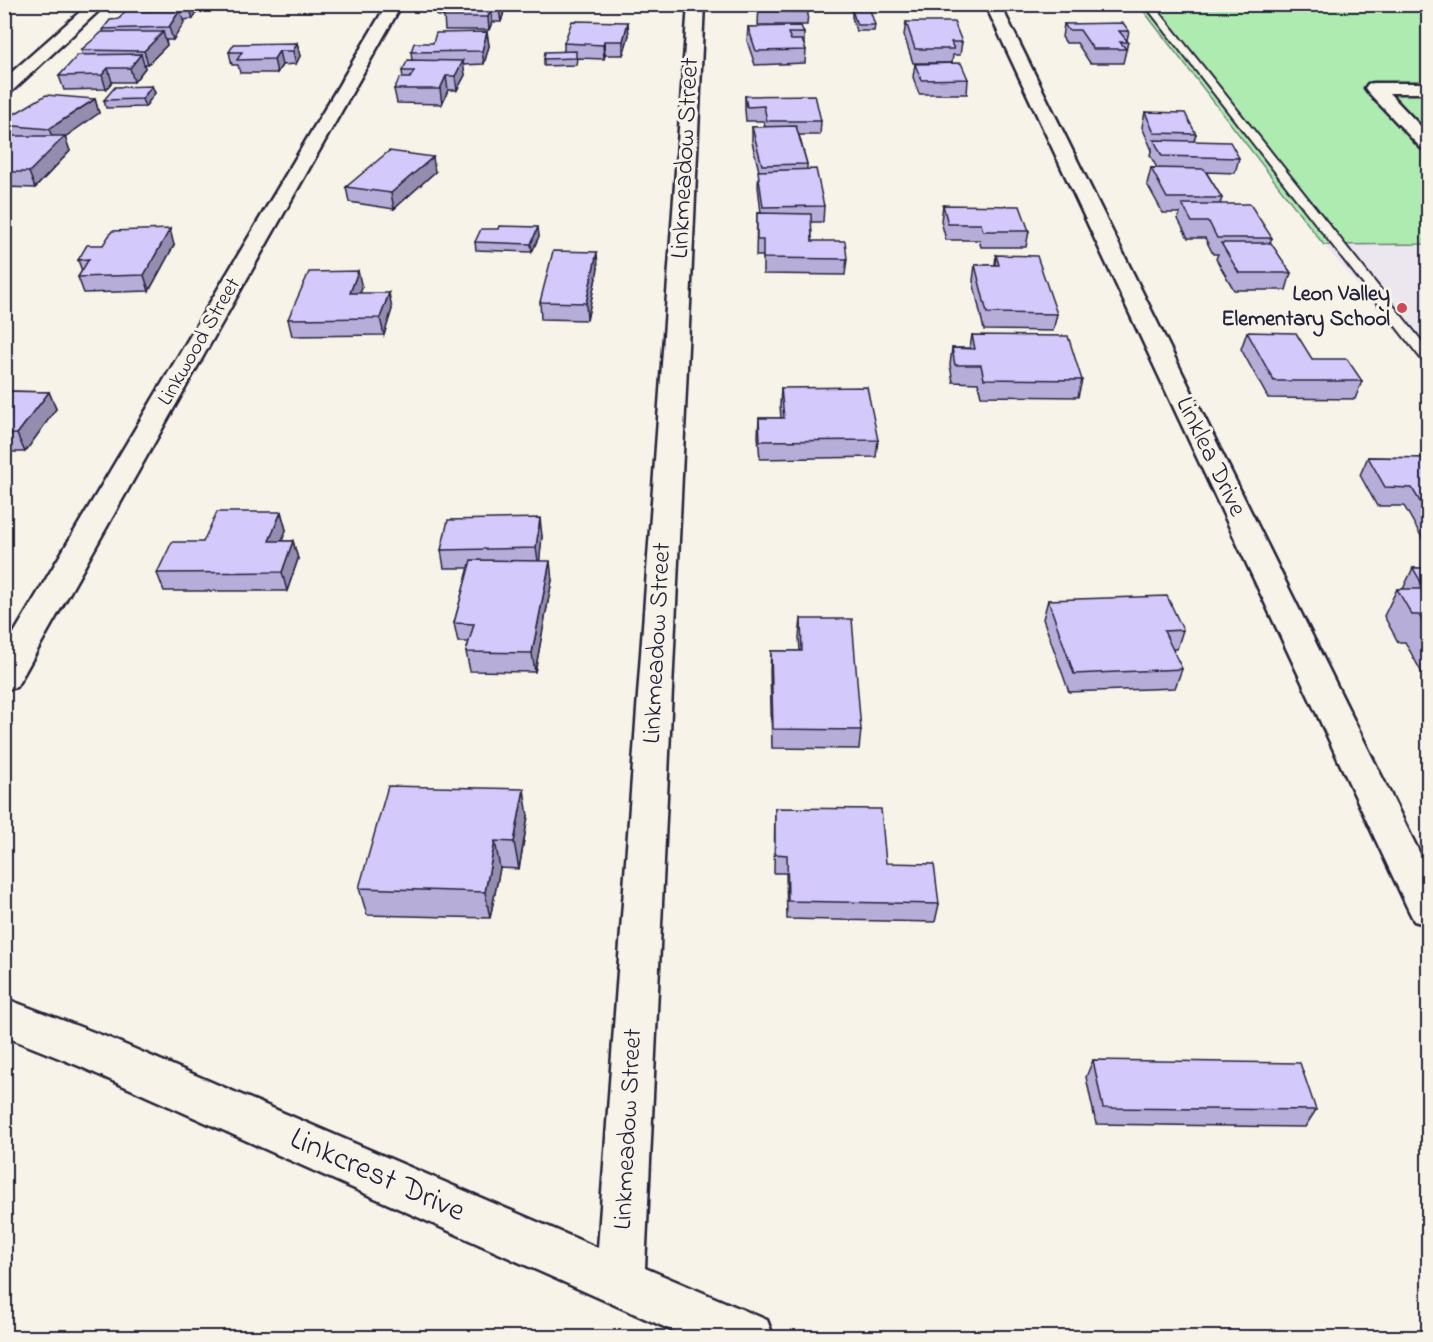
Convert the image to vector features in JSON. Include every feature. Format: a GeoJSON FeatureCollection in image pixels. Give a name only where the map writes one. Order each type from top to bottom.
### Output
{"type":"FeatureCollection","features":[{"type":"Feature","properties":{"kind":"street"},"geometry":{"type":"LineString","coordinates":[[4,89],[99,4]]}},
{"type":"Feature","properties":{"kind":"street","name":"Linkwood Street"},"geometry":{"type":"LineString","coordinates":[[4,679],[395,4]]}},
{"type":"Feature","properties":{"kind":"street","name":"Linkmeadow Street"},"geometry":{"type":"LineString","coordinates":[[620,1282],[696,4]]}},
{"type":"Feature","properties":{"kind":"street","name":"Linklea Drive"},"geometry":{"type":"LineString","coordinates":[[992,4],[1428,909]]}},
{"type":"Feature","properties":{"kind":"street"},"geometry":{"type":"LineString","coordinates":[[1428,88],[1374,88],[1428,144]]}},
{"type":"Feature","properties":{"kind":"street","name":"Linkcrest Drive"},"geometry":{"type":"LineString","coordinates":[[4,1017],[94,1052],[749,1338]]}},
{"type":"Feature","properties":{"kind":"lane"},"geometry":{"type":"LineString","coordinates":[[1148,4],[1428,358]]}},
{"type":"Feature","properties":{"kind":"shaded area","name":"Leon Valley Elementary School"},"geometry":{"type":"Polygon","coordinates":[[[1428,244],[1428,370],[1324,245],[1428,244]]]}},
{"type":"Feature","properties":{"kind":"green space"},"geometry":{"type":"Polygon","coordinates":[[[1139,5],[1428,5],[1428,244],[1324,245],[1139,5]]]}},
{"type":"Feature","properties":{"kind":"building"},"geometry":{"type":"Polygon","coordinates":[[[127,4],[190,4],[189,6],[124,9],[127,4]]]}},
{"type":"Feature","properties":{"kind":"building"},"geometry":{"type":"Polygon","coordinates":[[[449,4],[501,4],[499,9],[491,9],[488,17],[443,17],[449,4]]]}},
{"type":"Feature","properties":{"kind":"building"},"geometry":{"type":"Polygon","coordinates":[[[759,4],[808,4],[808,12],[759,11],[759,4]]]}},
{"type":"Feature","properties":{"kind":"building"},"geometry":{"type":"Polygon","coordinates":[[[180,10],[169,27],[103,29],[110,20],[119,19],[125,11],[180,10]]]}},
{"type":"Feature","properties":{"kind":"building"},"geometry":{"type":"Polygon","coordinates":[[[852,10],[870,10],[875,25],[857,25],[852,10]]]}},
{"type":"Feature","properties":{"kind":"building"},"geometry":{"type":"Polygon","coordinates":[[[572,21],[628,22],[623,41],[604,41],[603,45],[564,43],[572,21]]]}},
{"type":"Feature","properties":{"kind":"building"},"geometry":{"type":"Polygon","coordinates":[[[906,22],[954,22],[962,42],[951,42],[954,49],[915,49],[906,22]]]}},
{"type":"Feature","properties":{"kind":"building"},"geometry":{"type":"Polygon","coordinates":[[[1123,23],[1129,31],[1119,31],[1128,42],[1120,42],[1126,49],[1093,49],[1080,30],[1068,30],[1064,24],[1123,23]]]}},
{"type":"Feature","properties":{"kind":"building"},"geometry":{"type":"Polygon","coordinates":[[[801,26],[804,33],[788,33],[791,40],[802,40],[806,50],[756,51],[748,27],[801,26]]]}},
{"type":"Feature","properties":{"kind":"building"},"geometry":{"type":"Polygon","coordinates":[[[102,32],[163,32],[144,51],[81,50],[102,32]]]}},
{"type":"Feature","properties":{"kind":"building"},"geometry":{"type":"Polygon","coordinates":[[[487,32],[482,51],[411,52],[414,43],[433,43],[436,33],[487,32]]]}},
{"type":"Feature","properties":{"kind":"building"},"geometry":{"type":"Polygon","coordinates":[[[297,43],[293,51],[279,51],[274,59],[237,60],[242,52],[229,52],[234,44],[297,43]]]}},
{"type":"Feature","properties":{"kind":"building"},"geometry":{"type":"Polygon","coordinates":[[[576,51],[576,58],[544,59],[545,52],[576,51]]]}},
{"type":"Feature","properties":{"kind":"building"},"geometry":{"type":"Polygon","coordinates":[[[141,54],[130,68],[108,68],[102,75],[59,76],[78,55],[141,54]]]}},
{"type":"Feature","properties":{"kind":"building"},"geometry":{"type":"Polygon","coordinates":[[[408,60],[463,61],[455,76],[446,76],[440,89],[394,89],[400,78],[410,78],[414,71],[402,71],[408,60]]]}},
{"type":"Feature","properties":{"kind":"building"},"geometry":{"type":"Polygon","coordinates":[[[961,63],[968,79],[921,80],[915,64],[961,63]]]}},
{"type":"Feature","properties":{"kind":"building"},"geometry":{"type":"Polygon","coordinates":[[[152,86],[142,99],[104,100],[115,87],[152,86]]]}},
{"type":"Feature","properties":{"kind":"building"},"geometry":{"type":"Polygon","coordinates":[[[46,95],[95,99],[49,129],[4,125],[4,120],[46,95]]]}},
{"type":"Feature","properties":{"kind":"building"},"geometry":{"type":"Polygon","coordinates":[[[815,95],[821,121],[767,121],[764,106],[747,107],[745,96],[815,95]]]}},
{"type":"Feature","properties":{"kind":"building"},"geometry":{"type":"Polygon","coordinates":[[[1145,112],[1185,113],[1196,134],[1154,133],[1145,112]]]}},
{"type":"Feature","properties":{"kind":"building"},"geometry":{"type":"Polygon","coordinates":[[[796,126],[807,164],[762,165],[752,127],[796,126]]]}},
{"type":"Feature","properties":{"kind":"building"},"geometry":{"type":"Polygon","coordinates":[[[7,136],[65,136],[29,172],[4,172],[4,138],[7,136]]]}},
{"type":"Feature","properties":{"kind":"building"},"geometry":{"type":"Polygon","coordinates":[[[1154,140],[1230,142],[1239,158],[1162,156],[1154,140]]]}},
{"type":"Feature","properties":{"kind":"building"},"geometry":{"type":"Polygon","coordinates":[[[389,151],[433,157],[391,193],[346,187],[389,151]]]}},
{"type":"Feature","properties":{"kind":"building"},"geometry":{"type":"Polygon","coordinates":[[[1151,168],[1204,169],[1222,198],[1167,198],[1151,168]]]}},
{"type":"Feature","properties":{"kind":"building"},"geometry":{"type":"Polygon","coordinates":[[[816,169],[824,206],[763,207],[758,171],[816,169]]]}},
{"type":"Feature","properties":{"kind":"building"},"geometry":{"type":"Polygon","coordinates":[[[1182,204],[1250,204],[1272,238],[1217,238],[1209,222],[1192,222],[1182,204]]]}},
{"type":"Feature","properties":{"kind":"building"},"geometry":{"type":"Polygon","coordinates":[[[943,205],[1020,206],[1029,231],[983,231],[981,224],[948,224],[943,205]]]}},
{"type":"Feature","properties":{"kind":"building"},"geometry":{"type":"Polygon","coordinates":[[[757,213],[811,214],[812,241],[845,241],[847,259],[763,258],[763,240],[757,240],[757,213]]]}},
{"type":"Feature","properties":{"kind":"building"},"geometry":{"type":"Polygon","coordinates":[[[499,226],[538,227],[531,244],[475,242],[481,229],[498,229],[499,226]]]}},
{"type":"Feature","properties":{"kind":"building"},"geometry":{"type":"Polygon","coordinates":[[[170,229],[144,275],[78,277],[89,259],[78,260],[87,245],[103,245],[112,231],[170,229]]]}},
{"type":"Feature","properties":{"kind":"building"},"geometry":{"type":"Polygon","coordinates":[[[1221,243],[1271,243],[1291,273],[1239,273],[1221,243]]]}},
{"type":"Feature","properties":{"kind":"building"},"geometry":{"type":"Polygon","coordinates":[[[553,251],[597,252],[586,303],[540,302],[553,251]]]}},
{"type":"Feature","properties":{"kind":"building"},"geometry":{"type":"Polygon","coordinates":[[[996,255],[1037,256],[1057,314],[987,313],[975,265],[999,265],[996,255]]]}},
{"type":"Feature","properties":{"kind":"building"},"geometry":{"type":"Polygon","coordinates":[[[358,271],[350,293],[389,293],[380,318],[288,319],[309,272],[358,271]]]}},
{"type":"Feature","properties":{"kind":"building"},"geometry":{"type":"Polygon","coordinates":[[[1247,332],[1296,333],[1312,359],[1347,359],[1362,381],[1274,381],[1247,332]]]}},
{"type":"Feature","properties":{"kind":"building"},"geometry":{"type":"Polygon","coordinates":[[[972,335],[1068,336],[1082,380],[984,379],[981,365],[955,365],[952,348],[975,349],[972,335]]]}},
{"type":"Feature","properties":{"kind":"building"},"geometry":{"type":"Polygon","coordinates":[[[867,387],[878,440],[760,441],[759,418],[784,418],[781,388],[867,387]]]}},
{"type":"Feature","properties":{"kind":"building"},"geometry":{"type":"Polygon","coordinates":[[[4,391],[49,392],[17,434],[4,434],[4,391]]]}},
{"type":"Feature","properties":{"kind":"building"},"geometry":{"type":"Polygon","coordinates":[[[1368,457],[1428,458],[1428,515],[1412,488],[1385,487],[1368,457]]]}},
{"type":"Feature","properties":{"kind":"building"},"geometry":{"type":"Polygon","coordinates":[[[217,512],[281,512],[269,541],[293,541],[282,572],[157,573],[172,542],[203,542],[217,512]]]}},
{"type":"Feature","properties":{"kind":"building"},"geometry":{"type":"Polygon","coordinates":[[[540,518],[536,548],[441,550],[448,520],[540,518]]]}},
{"type":"Feature","properties":{"kind":"building"},"geometry":{"type":"Polygon","coordinates":[[[471,560],[550,561],[532,653],[466,652],[474,624],[454,623],[471,560]]]}},
{"type":"Feature","properties":{"kind":"building"},"geometry":{"type":"Polygon","coordinates":[[[1413,568],[1428,568],[1428,632],[1419,615],[1412,615],[1397,589],[1425,589],[1413,568]]]}},
{"type":"Feature","properties":{"kind":"building"},"geometry":{"type":"Polygon","coordinates":[[[1167,596],[1183,630],[1164,631],[1182,669],[1074,674],[1048,600],[1167,596]]]}},
{"type":"Feature","properties":{"kind":"building"},"geometry":{"type":"Polygon","coordinates":[[[801,619],[852,619],[861,730],[773,729],[771,651],[802,651],[801,619]]]}},
{"type":"Feature","properties":{"kind":"building"},"geometry":{"type":"Polygon","coordinates":[[[388,786],[524,789],[514,842],[495,841],[485,892],[359,888],[388,786]]]}},
{"type":"Feature","properties":{"kind":"building"},"geometry":{"type":"Polygon","coordinates":[[[775,808],[881,809],[886,863],[934,864],[939,904],[788,901],[787,855],[775,854],[775,808]]]}},
{"type":"Feature","properties":{"kind":"building"},"geometry":{"type":"Polygon","coordinates":[[[1093,1060],[1300,1063],[1316,1110],[1103,1108],[1093,1060]]]}},
{"type":"Feature","properties":{"kind":"place","name":"Leon Valley Elementary School"},"geometry":{"type":"Point","coordinates":[1402,308]}}]}
